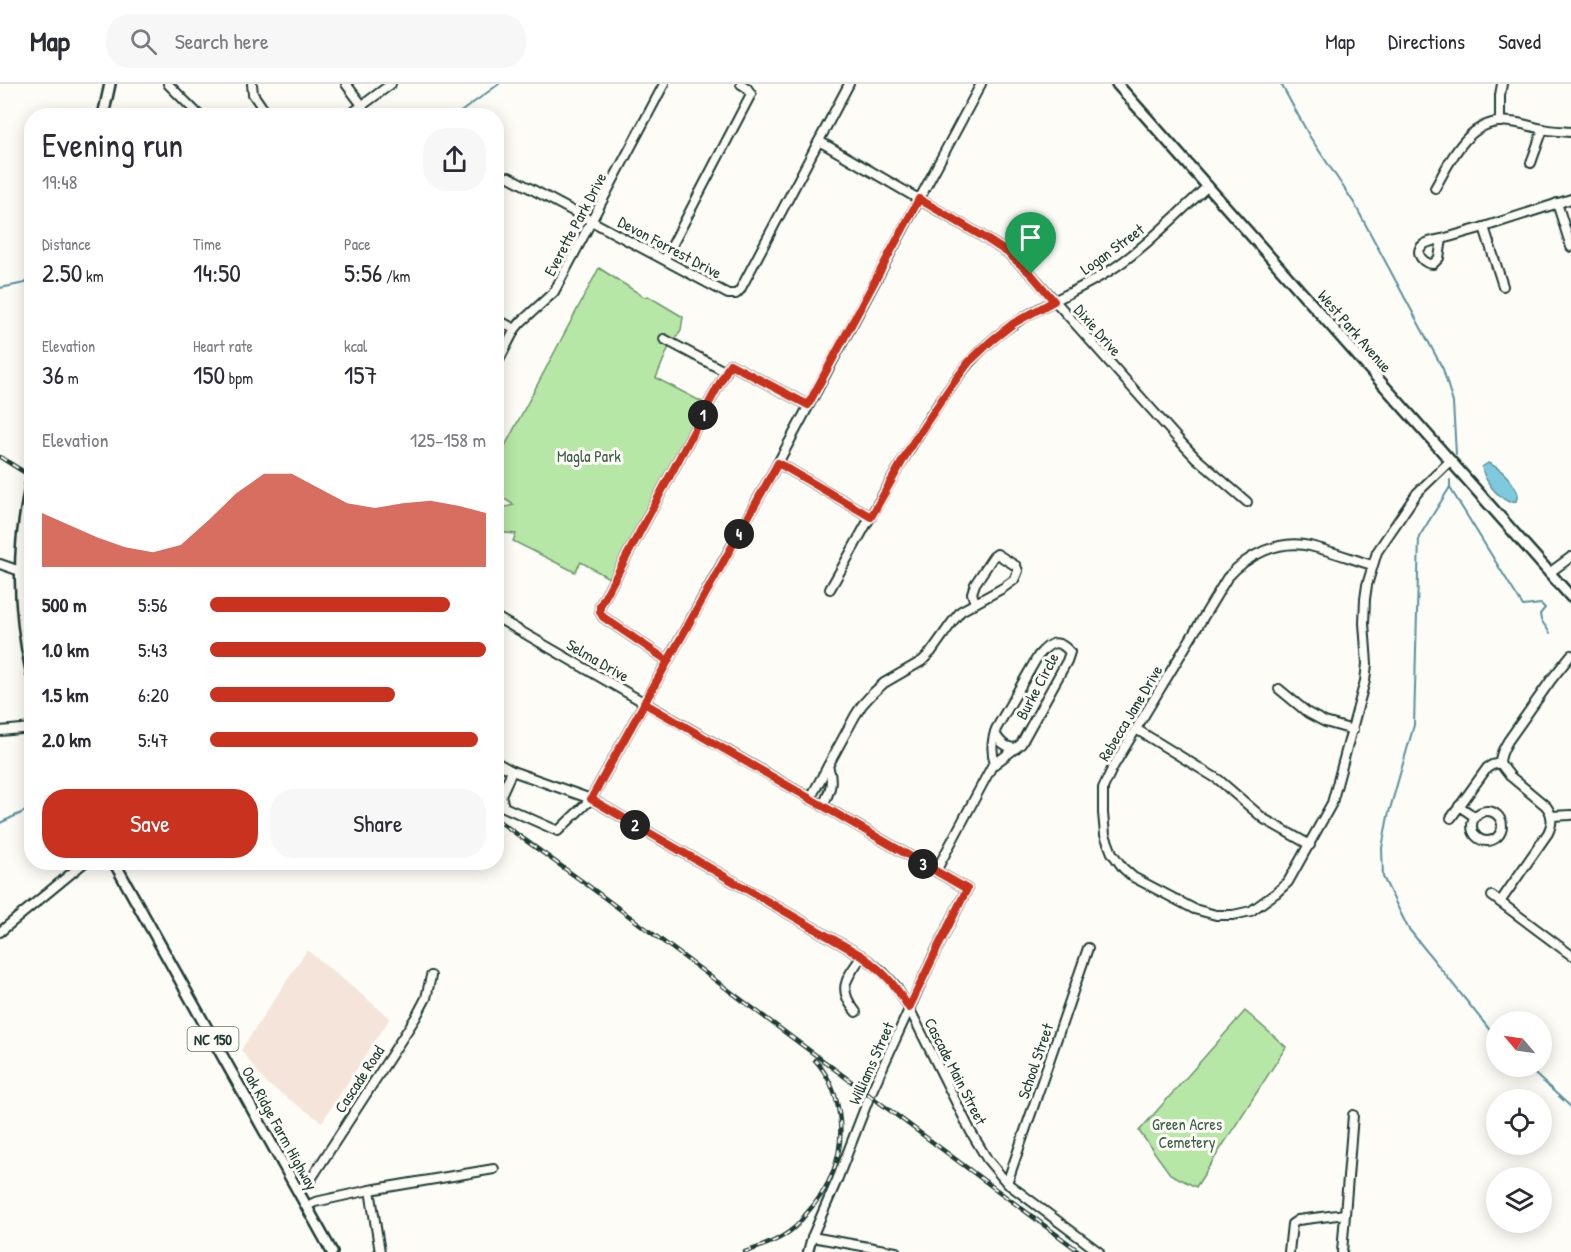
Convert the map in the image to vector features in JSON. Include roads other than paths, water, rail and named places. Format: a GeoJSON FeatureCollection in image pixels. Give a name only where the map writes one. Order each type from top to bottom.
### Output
{"type":"FeatureCollection","features":[{"type":"Feature","properties":{"kind":"main road"},"geometry":{"type":"LineString","coordinates":[[106,108],[110,84]]}},
{"type":"Feature","properties":{"kind":"main road","name":"West Park Avenue"},"geometry":{"type":"LineString","coordinates":[[1118,84],[1571,597]]}},
{"type":"Feature","properties":{"kind":"main road"},"geometry":{"type":"LineString","coordinates":[[24,528],[20,571],[24,631]]}},
{"type":"Feature","properties":{"kind":"main road","name":"Oak Ridge Farm Highway"},"geometry":{"type":"LineString","coordinates":[[118,870],[333,1252]]}},
{"type":"Feature","properties":{"kind":"street"},"geometry":{"type":"LineString","coordinates":[[168,84],[192,108]]}},
{"type":"Feature","properties":{"kind":"street"},"geometry":{"type":"LineString","coordinates":[[252,84],[253,94],[263,108]]}},
{"type":"Feature","properties":{"kind":"street"},"geometry":{"type":"LineString","coordinates":[[346,84],[362,105]]}},
{"type":"Feature","properties":{"kind":"street"},"geometry":{"type":"LineString","coordinates":[[358,108],[391,84]]}},
{"type":"Feature","properties":{"kind":"street","name":"Everette Park Drive"},"geometry":{"type":"LineString","coordinates":[[504,350],[515,329],[554,292],[664,84]]}},
{"type":"Feature","properties":{"kind":"street"},"geometry":{"type":"LineString","coordinates":[[664,259],[751,94],[741,84]]}},
{"type":"Feature","properties":{"kind":"street","name":"Devon Forrest Drive"},"geometry":{"type":"LineString","coordinates":[[509,177],[729,294],[736,294],[849,84]]}},
{"type":"Feature","properties":{"kind":"street"},"geometry":{"type":"LineString","coordinates":[[504,807],[558,831],[591,799],[778,463],[981,84]]}},
{"type":"Feature","properties":{"kind":"street"},"geometry":{"type":"LineString","coordinates":[[1500,122],[1502,84]]}},
{"type":"Feature","properties":{"kind":"street"},"geometry":{"type":"LineString","coordinates":[[1435,188],[1459,147],[1470,135],[1482,127],[1510,121],[1543,129],[1571,132]]}},
{"type":"Feature","properties":{"kind":"street"},"geometry":{"type":"LineString","coordinates":[[1531,164],[1543,129]]}},
{"type":"Feature","properties":{"kind":"street","name":"Dixie Drive"},"geometry":{"type":"LineString","coordinates":[[819,141],[1008,253],[1031,274],[1196,458],[1247,502]]}},
{"type":"Feature","properties":{"kind":"street","name":"Logan Street"},"geometry":{"type":"LineString","coordinates":[[830,589],[912,444],[969,362],[1014,323],[1094,280],[1131,256],[1208,186]]}},
{"type":"Feature","properties":{"kind":"street"},"geometry":{"type":"LineString","coordinates":[[1442,238],[1571,199]]}},
{"type":"Feature","properties":{"kind":"street"},"geometry":{"type":"LineString","coordinates":[[1557,203],[1571,247]]}},
{"type":"Feature","properties":{"kind":"street"},"geometry":{"type":"LineString","coordinates":[[1484,227],[1503,286]]}},
{"type":"Feature","properties":{"kind":"street"},"geometry":{"type":"LineString","coordinates":[[504,323],[515,329]]}},
{"type":"Feature","properties":{"kind":"street"},"geometry":{"type":"LineString","coordinates":[[664,339],[726,372]]}},
{"type":"Feature","properties":{"kind":"street"},"geometry":{"type":"LineString","coordinates":[[668,661],[603,617],[600,606],[730,364],[808,405]]}},
{"type":"Feature","properties":{"kind":"street","name":"Rebecca Jane Drive"},"geometry":{"type":"LineString","coordinates":[[1372,565],[1308,545],[1288,545],[1269,549],[1250,558],[1227,578],[1113,767],[1103,788],[1105,835],[1112,853],[1133,877],[1194,909],[1216,915],[1233,915],[1251,911],[1288,882],[1332,803],[1353,730],[1365,681],[1366,585],[1377,552],[1417,493],[1450,461]]}},
{"type":"Feature","properties":{"kind":"street"},"geometry":{"type":"LineString","coordinates":[[778,463],[871,517]]}},
{"type":"Feature","properties":{"kind":"street"},"geometry":{"type":"LineString","coordinates":[[810,799],[855,716],[872,694],[884,683],[922,661],[962,611],[1014,580],[1018,571],[1016,566],[997,554],[993,557],[975,584],[972,593],[975,603]]}},
{"type":"Feature","properties":{"kind":"street"},"geometry":{"type":"LineString","coordinates":[[1549,573],[1571,557]]}},
{"type":"Feature","properties":{"kind":"street"},"geometry":{"type":"LineString","coordinates":[[0,564],[20,571]]}},
{"type":"Feature","properties":{"kind":"street","name":"Selma Drive"},"geometry":{"type":"LineString","coordinates":[[504,622],[967,889]]}},
{"type":"Feature","properties":{"kind":"street","name":"Burke Circle"},"geometry":{"type":"LineString","coordinates":[[936,871],[992,766],[1021,744],[1067,661],[1070,652],[1067,648],[1056,643],[1050,644],[1034,664],[995,732],[992,748],[995,763]]}},
{"type":"Feature","properties":{"kind":"street"},"geometry":{"type":"LineString","coordinates":[[1500,902],[1551,827],[1551,816],[1546,806],[1510,776],[1500,763],[1502,751],[1571,655]]}},
{"type":"Feature","properties":{"kind":"street"},"geometry":{"type":"LineString","coordinates":[[1279,689],[1308,713],[1325,722],[1353,730]]}},
{"type":"Feature","properties":{"kind":"street"},"geometry":{"type":"LineString","coordinates":[[0,730],[24,728]]}},
{"type":"Feature","properties":{"kind":"street"},"geometry":{"type":"LineString","coordinates":[[1136,729],[1219,780],[1264,819],[1310,845]]}},
{"type":"Feature","properties":{"kind":"street"},"geometry":{"type":"LineString","coordinates":[[995,732],[1003,743],[1016,748]]}},
{"type":"Feature","properties":{"kind":"street"},"geometry":{"type":"LineString","coordinates":[[1451,818],[1487,768],[1500,763]]}},
{"type":"Feature","properties":{"kind":"street","name":"Cascade Main Street"},"geometry":{"type":"LineString","coordinates":[[504,766],[591,799],[862,956],[882,971],[895,985],[909,1008],[971,1132],[987,1159],[1007,1183],[1099,1252]]}},
{"type":"Feature","properties":{"kind":"street"},"geometry":{"type":"LineString","coordinates":[[823,806],[831,785],[828,766]]}},
{"type":"Feature","properties":{"kind":"street"},"geometry":{"type":"LineString","coordinates":[[504,788],[512,771]]}},
{"type":"Feature","properties":{"kind":"street"},"geometry":{"type":"LineString","coordinates":[[1459,806],[1475,817]]}},
{"type":"Feature","properties":{"kind":"street"},"geometry":{"type":"LineString","coordinates":[[1551,816],[1571,815]]}},
{"type":"Feature","properties":{"kind":"street"},"geometry":{"type":"LineString","coordinates":[[0,932],[75,870]]}},
{"type":"Feature","properties":{"kind":"street","name":"Williams Street"},"geometry":{"type":"LineString","coordinates":[[808,1252],[870,1095],[967,889]]}},
{"type":"Feature","properties":{"kind":"street"},"geometry":{"type":"LineString","coordinates":[[1492,896],[1571,955]]}},
{"type":"Feature","properties":{"kind":"street","name":"School Street"},"geometry":{"type":"LineString","coordinates":[[1007,1183],[1088,948]]}},
{"type":"Feature","properties":{"kind":"street"},"geometry":{"type":"LineString","coordinates":[[856,1012],[848,1002],[844,986],[862,956]]}},
{"type":"Feature","properties":{"kind":"street","name":"Cascade Road"},"geometry":{"type":"LineString","coordinates":[[298,1191],[309,1182],[416,1017],[426,998],[431,976]]}},
{"type":"Feature","properties":{"kind":"street"},"geometry":{"type":"LineString","coordinates":[[1341,1252],[1353,1115]]}},
{"type":"Feature","properties":{"kind":"street"},"geometry":{"type":"LineString","coordinates":[[307,1206],[315,1202],[370,1190],[494,1169]]}},
{"type":"Feature","properties":{"kind":"street"},"geometry":{"type":"LineString","coordinates":[[370,1190],[380,1252]]}},
{"type":"Feature","properties":{"kind":"street"},"geometry":{"type":"LineString","coordinates":[[1289,1252],[1292,1224],[1299,1220],[1345,1214]]}},
{"type":"Feature","properties":{"kind":"street"},"geometry":{"type":"LineString","coordinates":[[812,1237],[896,1252]]}},
{"type":"Feature","properties":{"kind":"water"},"geometry":{"type":"Polygon","coordinates":[[[1488,463],[1510,480],[1518,494],[1516,501],[1509,502],[1492,488],[1485,478],[1482,467],[1488,463]]]}},
{"type":"Feature","properties":{"kind":"waterway"},"geometry":{"type":"LineString","coordinates":[[466,108],[499,84]]}},
{"type":"Feature","properties":{"kind":"waterway"},"geometry":{"type":"LineString","coordinates":[[1281,84],[1310,137],[1354,203],[1443,369],[1453,403],[1456,454]]}},
{"type":"Feature","properties":{"kind":"waterway"},"geometry":{"type":"LineString","coordinates":[[0,288],[24,283]]}},
{"type":"Feature","properties":{"kind":"waterway"},"geometry":{"type":"LineString","coordinates":[[1450,480],[1450,487],[1419,537],[1414,725],[1388,816],[1382,848],[1383,877],[1408,928],[1486,1025]]}},
{"type":"Feature","properties":{"kind":"waterway"},"geometry":{"type":"LineString","coordinates":[[1450,488],[1523,606],[1541,604],[1545,608],[1540,614],[1541,620],[1550,633]]}},
{"type":"Feature","properties":{"kind":"waterway"},"geometry":{"type":"LineString","coordinates":[[0,823],[24,812]]}},
{"type":"Feature","properties":{"kind":"waterway"},"geometry":{"type":"LineString","coordinates":[[1538,1077],[1571,1107]]}},
{"type":"Feature","properties":{"kind":"railway"},"geometry":{"type":"LineString","coordinates":[[0,457],[24,472]]}},
{"type":"Feature","properties":{"kind":"railway"},"geometry":{"type":"LineString","coordinates":[[504,825],[1080,1252]]}},
{"type":"Feature","properties":{"kind":"railway"},"geometry":{"type":"LineString","coordinates":[[745,1252],[777,1239],[796,1226],[818,1199],[833,1172],[840,1143],[839,1113],[831,1085],[815,1060]]}},
{"type":"Feature","properties":{"kind":"park label","name":"Magla Park"},"geometry":{"type":"Point","coordinates":[589,456]}},
{"type":"Feature","properties":{"kind":"park label","name":"Green Acres Cemetery"},"geometry":{"type":"Point","coordinates":[1187,1133]}}]}
